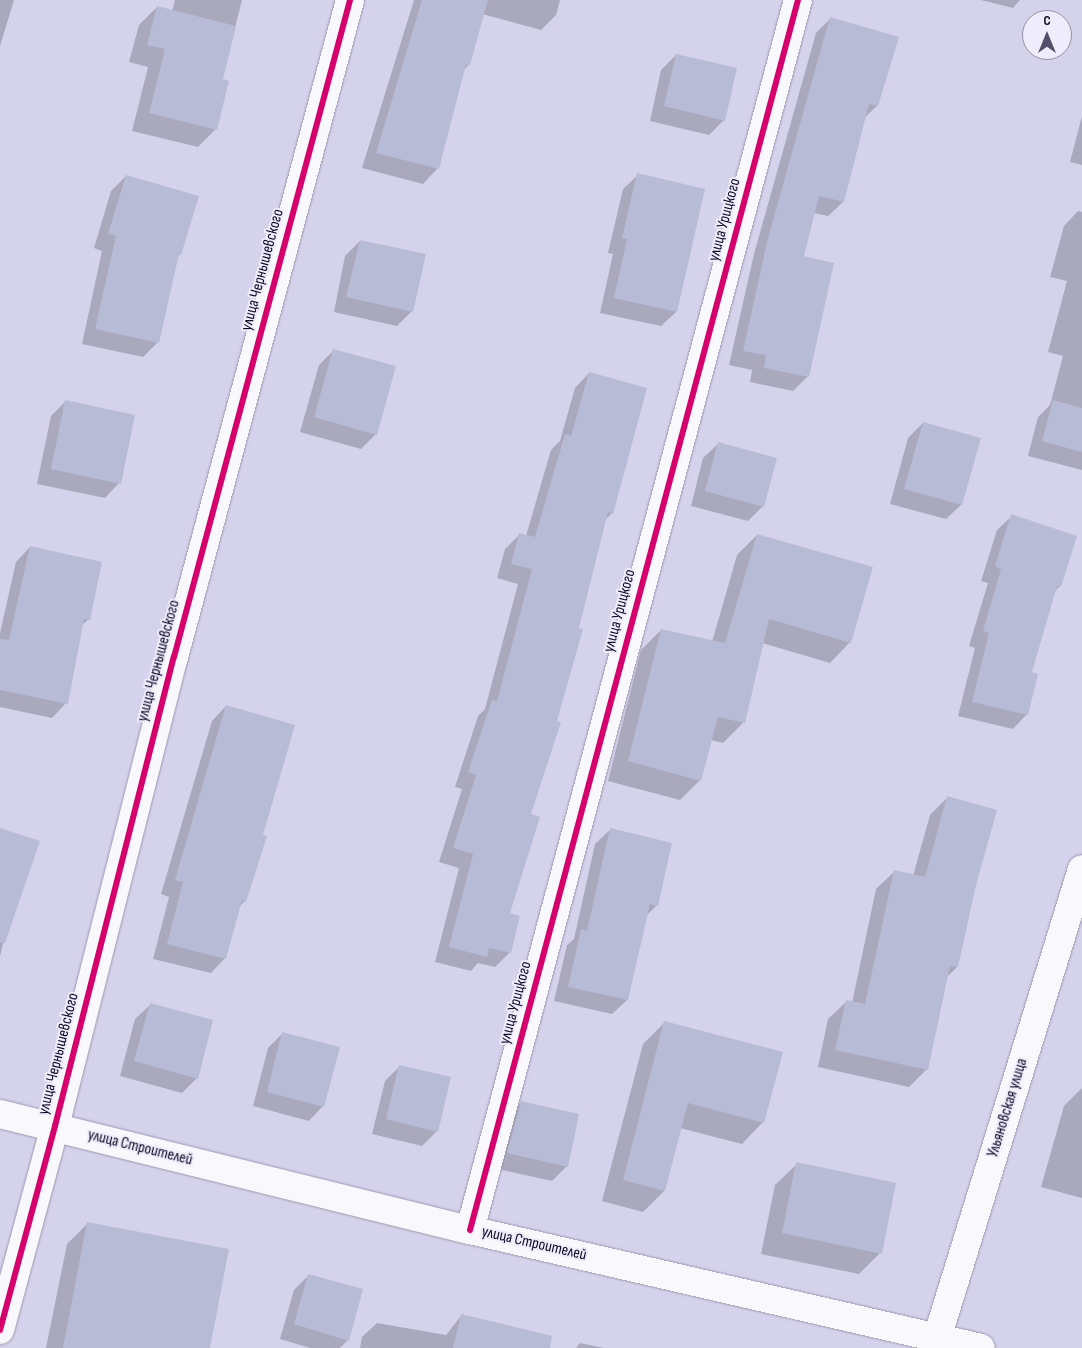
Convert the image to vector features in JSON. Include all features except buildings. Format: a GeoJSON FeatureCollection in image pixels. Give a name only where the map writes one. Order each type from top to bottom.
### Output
{"type":"FeatureCollection","features":[{"type":"Feature","properties":{"kind":"street","name":"улица Чернышевского"},"geometry":{"type":"LineString","coordinates":[[0,1330],[55,1126],[176,647],[350,0]]}},
{"type":"Feature","properties":{"kind":"street","name":"улица Урицкого"},"geometry":{"type":"LineString","coordinates":[[470,1230],[798,0]]}},
{"type":"Feature","properties":{"kind":"street","name":"Ульяновская улица"},"geometry":{"type":"LineString","coordinates":[[936,1342],[1082,869]]}},
{"type":"Feature","properties":{"kind":"street","name":"улица Строителей"},"geometry":{"type":"LineString","coordinates":[[0,1114],[936,1342],[981,1348]]}},
{"type":"Feature","properties":{"kind":"cycle path"},"geometry":{"type":"LineString","coordinates":[[0,1330],[55,1126],[174,657],[350,0]]}},
{"type":"Feature","properties":{"kind":"cycle path"},"geometry":{"type":"LineString","coordinates":[[470,1230],[798,0]]}}]}
